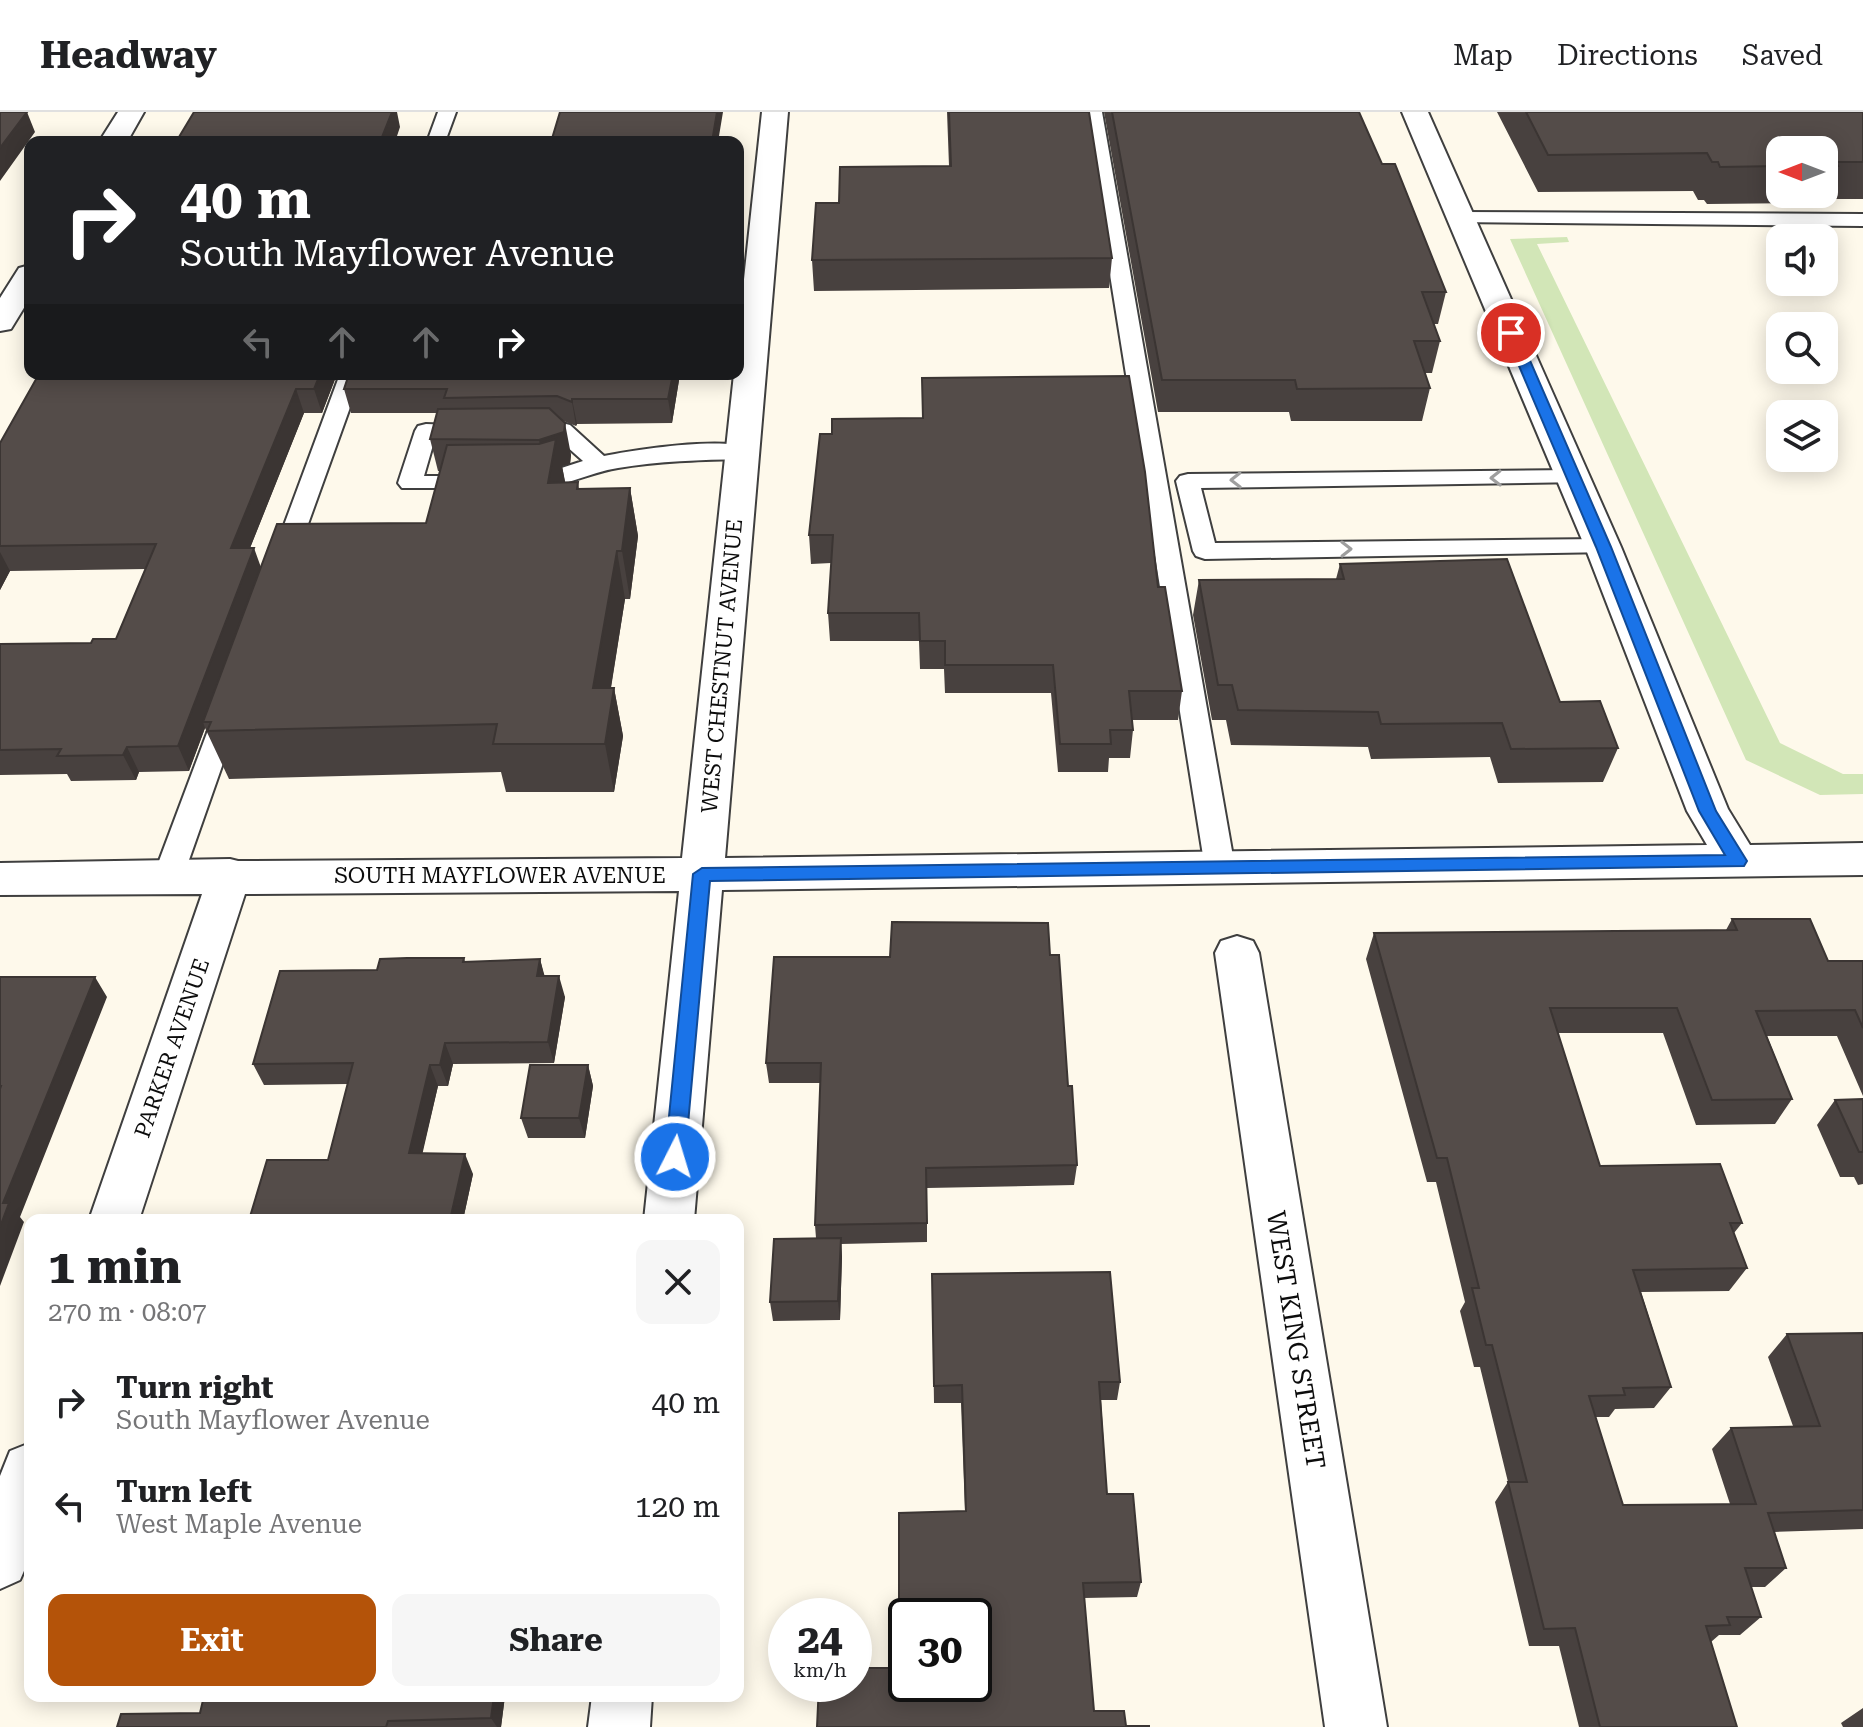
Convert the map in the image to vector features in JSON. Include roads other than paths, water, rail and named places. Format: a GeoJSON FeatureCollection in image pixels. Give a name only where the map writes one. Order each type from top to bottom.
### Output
{"type":"FeatureCollection","features":[{"type":"Feature","properties":{"kind":"street"},"geometry":{"type":"LineString","coordinates":[[117,136],[131,112]]}},
{"type":"Feature","properties":{"kind":"street","name":"WEST CHESTNUT AVENUE"},"geometry":{"type":"LineString","coordinates":[[670,1214],[742,452],[746,336],[775,112]]}},
{"type":"Feature","properties":{"kind":"street"},"geometry":{"type":"LineString","coordinates":[[1415,112],[1574,477],[1708,811],[1738,861]]}},
{"type":"Feature","properties":{"kind":"street"},"geometry":{"type":"LineString","coordinates":[[0,322],[24,284]]}},
{"type":"Feature","properties":{"kind":"street","name":"SOUTH MAYFLOWER AVENUE"},"geometry":{"type":"LineString","coordinates":[[0,879],[702,874],[1863,859]]}},
{"type":"Feature","properties":{"kind":"street","name":"PARKER AVENUE"},"geometry":{"type":"LineString","coordinates":[[116,1214],[230,875]]}},
{"type":"Feature","properties":{"kind":"street","name":"WEST KING STREET"},"geometry":{"type":"LineString","coordinates":[[1237,953],[1356,1727]]}},
{"type":"Feature","properties":{"kind":"street"},"geometry":{"type":"LineString","coordinates":[[0,1560],[24,1488]]}},
{"type":"Feature","properties":{"kind":"street"},"geometry":{"type":"LineString","coordinates":[[619,1727],[621,1702]]}},
{"type":"Feature","properties":{"kind":"lane"},"geometry":{"type":"LineString","coordinates":[[438,136],[447,112]]}},
{"type":"Feature","properties":{"kind":"lane"},"geometry":{"type":"LineString","coordinates":[[1093,112],[1220,868]]}},
{"type":"Feature","properties":{"kind":"lane"},"geometry":{"type":"LineString","coordinates":[[1461,218],[1863,220]]}},
{"type":"Feature","properties":{"kind":"lane"},"geometry":{"type":"LineString","coordinates":[[276,581],[349,380]]}},
{"type":"Feature","properties":{"kind":"lane"},"geometry":{"type":"LineString","coordinates":[[599,464],[562,430],[426,431],[410,483],[549,482],[599,464],[670,453],[742,452]]}},
{"type":"Feature","properties":{"kind":"lane"},"geometry":{"type":"LineString","coordinates":[[1574,477],[1188,481],[1205,551],[1603,547]]}},
{"type":"Feature","properties":{"kind":"lane"},"geometry":{"type":"LineString","coordinates":[[168,877],[238,684]]}}]}
